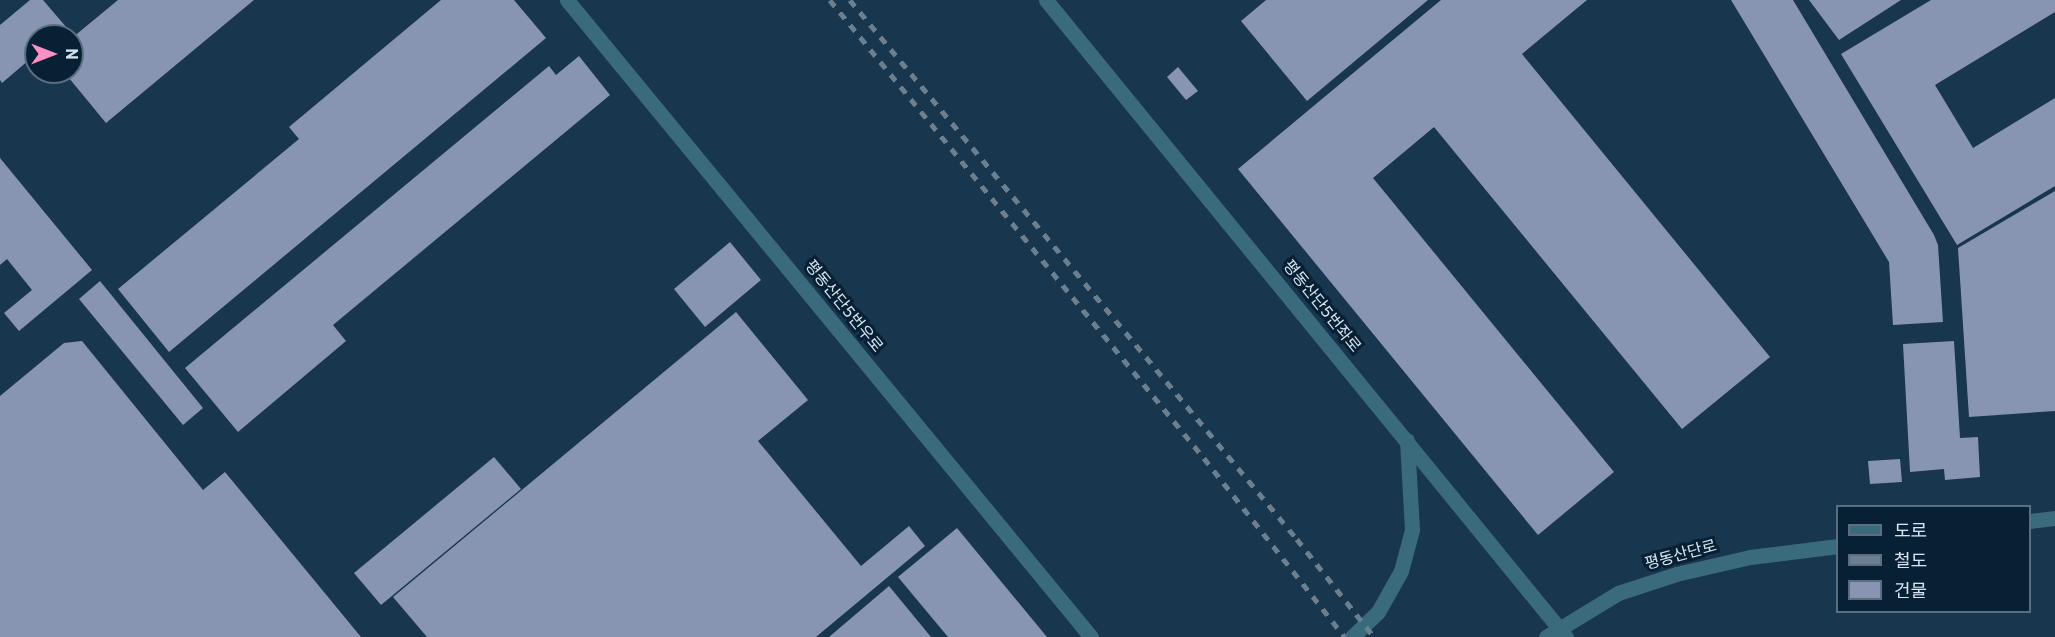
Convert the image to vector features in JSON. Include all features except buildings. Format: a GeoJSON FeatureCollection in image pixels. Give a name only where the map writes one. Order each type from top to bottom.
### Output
{"type":"FeatureCollection","features":[{"type":"Feature","properties":{"kind":"street","name":"평동산단5번우로"},"geometry":{"type":"LineString","coordinates":[[567,0],[1091,637]]}},
{"type":"Feature","properties":{"kind":"street","name":"평동산단5번좌로"},"geometry":{"type":"LineString","coordinates":[[1046,0],[1407,440],[1557,634]]}},
{"type":"Feature","properties":{"kind":"street"},"geometry":{"type":"LineString","coordinates":[[1352,637],[1378,612],[1401,571],[1412,530],[1407,440]]}},
{"type":"Feature","properties":{"kind":"street"},"geometry":{"type":"LineString","coordinates":[[2031,521],[2055,518]]}},
{"type":"Feature","properties":{"kind":"street","name":"평동산단로"},"geometry":{"type":"LineString","coordinates":[[1557,634],[1618,593],[1676,574],[1750,557],[1836,546]]}},
{"type":"Feature","properties":{"kind":"shaded area"},"geometry":{"type":"Polygon","coordinates":[[[0,0],[2055,0],[2055,637],[0,637],[0,0]]]}},
{"type":"Feature","properties":{"kind":"railway"},"geometry":{"type":"LineString","coordinates":[[830,0],[1204,458],[1345,637]]}},
{"type":"Feature","properties":{"kind":"railway"},"geometry":{"type":"LineString","coordinates":[[850,0],[1297,539],[1374,637]]}}]}
